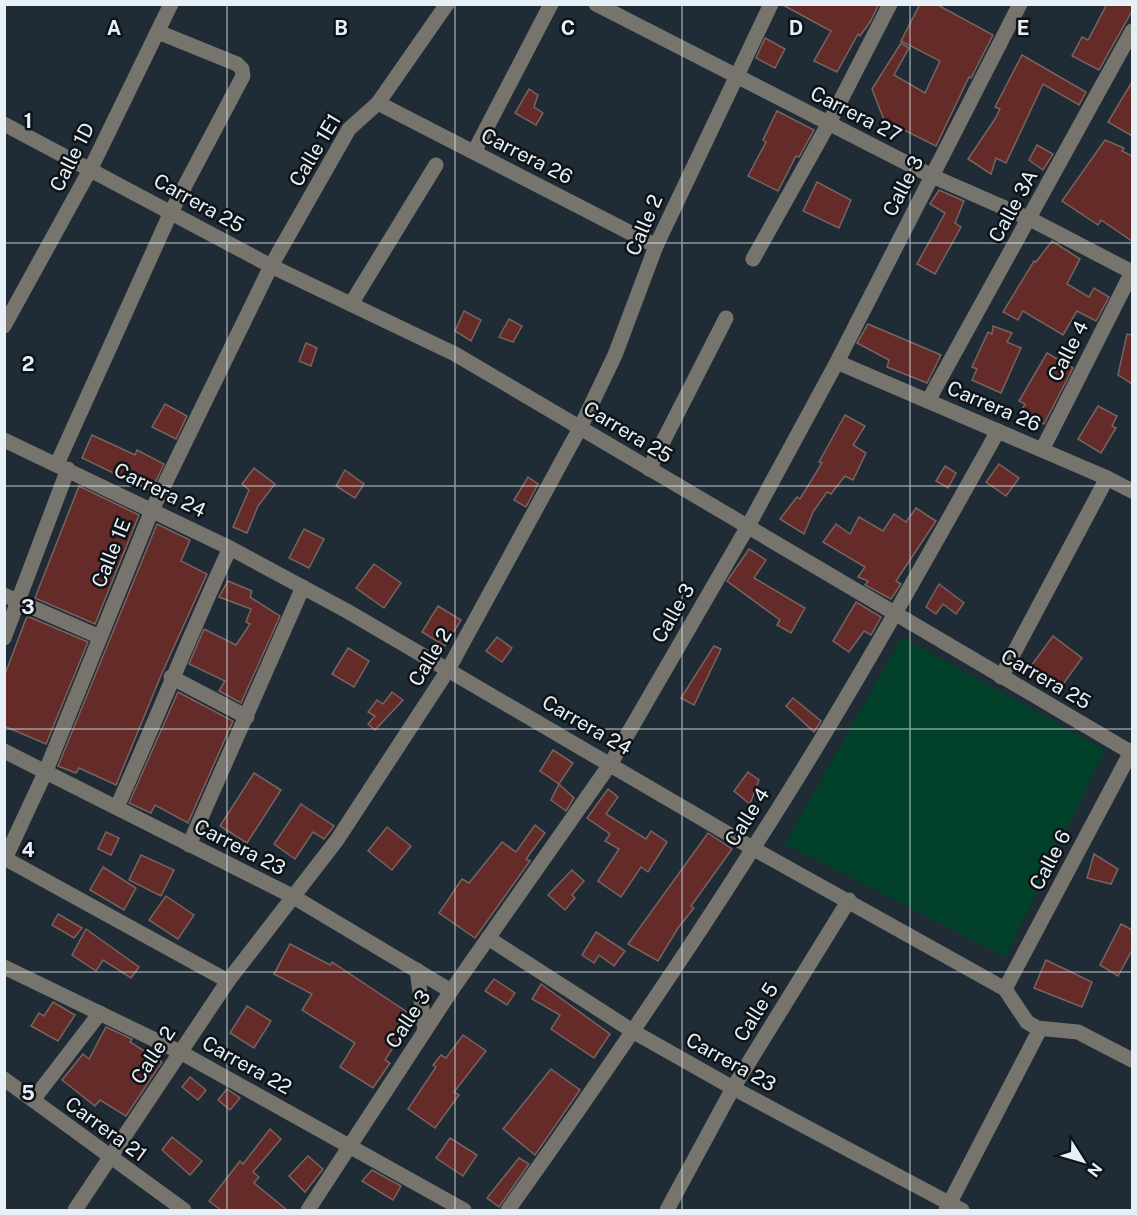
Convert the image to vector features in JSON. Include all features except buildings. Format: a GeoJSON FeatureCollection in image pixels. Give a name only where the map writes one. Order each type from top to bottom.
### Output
{"type":"FeatureCollection","features":[{"type":"Feature","properties":{"kind":"street","name":"Calle 1D"},"geometry":{"type":"LineString","coordinates":[[4,326],[91,168],[171,4]]}},
{"type":"Feature","properties":{"kind":"street","name":"Calle 1E1"},"geometry":{"type":"LineString","coordinates":[[271,266],[349,129],[378,103],[447,4]]}},
{"type":"Feature","properties":{"kind":"street"},"geometry":{"type":"LineString","coordinates":[[474,153],[552,4]]}},
{"type":"Feature","properties":{"kind":"street","name":"Carrera 27"},"geometry":{"type":"LineString","coordinates":[[596,4],[932,176],[1030,219],[1132,272]]}},
{"type":"Feature","properties":{"kind":"street","name":"Calle 2"},"geometry":{"type":"LineString","coordinates":[[75,1210],[228,981],[337,840],[448,670],[580,428],[615,355],[656,246],[771,4]]}},
{"type":"Feature","properties":{"kind":"street"},"geometry":{"type":"LineString","coordinates":[[753,259],[829,123],[890,4]]}},
{"type":"Feature","properties":{"kind":"street","name":"Calle 3"},"geometry":{"type":"LineString","coordinates":[[308,1210],[352,1146],[451,991],[611,763],[747,528],[837,362],[1020,4]]}},
{"type":"Feature","properties":{"kind":"street","name":"Calle 3A"},"geometry":{"type":"LineString","coordinates":[[928,401],[1132,31]]}},
{"type":"Feature","properties":{"kind":"street"},"geometry":{"type":"LineString","coordinates":[[4,638],[19,602],[63,466],[171,212],[243,72],[237,64],[158,32]]}},
{"type":"Feature","properties":{"kind":"street","name":"Carrera 26"},"geometry":{"type":"LineString","coordinates":[[378,103],[656,246]]}},
{"type":"Feature","properties":{"kind":"street","name":"Carrera 25"},"geometry":{"type":"LineString","coordinates":[[4,124],[91,168],[271,266],[455,354],[747,528],[1132,752]]}},
{"type":"Feature","properties":{"kind":"street"},"geometry":{"type":"LineString","coordinates":[[351,304],[436,165]]}},
{"type":"Feature","properties":{"kind":"street","name":"Calle 1E"},"geometry":{"type":"LineString","coordinates":[[5,860],[45,773],[152,510],[271,266]]}},
{"type":"Feature","properties":{"kind":"street","name":"Calle 4"},"geometry":{"type":"LineString","coordinates":[[1042,450],[1132,272]]}},
{"type":"Feature","properties":{"kind":"street"},"geometry":{"type":"LineString","coordinates":[[649,469],[726,318]]}},
{"type":"Feature","properties":{"kind":"street","name":"Carrera 26"},"geometry":{"type":"LineString","coordinates":[[837,362],[1107,478],[1132,492]]}},
{"type":"Feature","properties":{"kind":"street","name":"Calle 4"},"geometry":{"type":"LineString","coordinates":[[508,1210],[634,1032],[754,849],[896,613],[998,431]]}},
{"type":"Feature","properties":{"kind":"street","name":"Carrera 24"},"geometry":{"type":"LineString","coordinates":[[4,440],[63,466],[230,548],[303,587],[611,763],[754,849],[1005,989],[1028,1022],[1040,1029]]}},
{"type":"Feature","properties":{"kind":"street"},"geometry":{"type":"LineString","coordinates":[[1001,677],[1107,478]]}},
{"type":"Feature","properties":{"kind":"street"},"geometry":{"type":"LineString","coordinates":[[117,807],[154,726],[171,677],[230,548]]}},
{"type":"Feature","properties":{"kind":"street"},"geometry":{"type":"LineString","coordinates":[[189,845],[303,587]]}},
{"type":"Feature","properties":{"kind":"street"},"geometry":{"type":"LineString","coordinates":[[4,596],[100,637]]}},
{"type":"Feature","properties":{"kind":"street"},"geometry":{"type":"LineString","coordinates":[[171,677],[247,717]]}},
{"type":"Feature","properties":{"kind":"street","name":"Carrera 23"},"geometry":{"type":"LineString","coordinates":[[4,751],[292,896],[451,991]]}},
{"type":"Feature","properties":{"kind":"street","name":"Calle 6"},"geometry":{"type":"LineString","coordinates":[[1005,989],[1132,752]]}},
{"type":"Feature","properties":{"kind":"street"},"geometry":{"type":"LineString","coordinates":[[5,860],[228,981]]}},
{"type":"Feature","properties":{"kind":"street","name":"Calle 5"},"geometry":{"type":"LineString","coordinates":[[667,1210],[733,1088],[849,900]]}},
{"type":"Feature","properties":{"kind":"street","name":"Carrera 23"},"geometry":{"type":"LineString","coordinates":[[488,938],[634,1032],[952,1208]]}},
{"type":"Feature","properties":{"kind":"street","name":"Carrera 22"},"geometry":{"type":"LineString","coordinates":[[4,967],[180,1052],[464,1210]]}},
{"type":"Feature","properties":{"kind":"street"},"geometry":{"type":"LineString","coordinates":[[417,970],[425,1030]]}},
{"type":"Feature","properties":{"kind":"street"},"geometry":{"type":"LineString","coordinates":[[33,1100],[100,1013]]}},
{"type":"Feature","properties":{"kind":"street"},"geometry":{"type":"LineString","coordinates":[[952,1208],[1040,1029],[1078,1032],[1132,1060]]}},
{"type":"Feature","properties":{"kind":"street","name":"Carrera 21"},"geometry":{"type":"LineString","coordinates":[[4,1079],[184,1210]]}},
{"type":"Feature","properties":{"kind":"green space"},"geometry":{"type":"Polygon","coordinates":[[[902,637],[1105,750],[1006,957],[785,844],[902,637]]]}}]}
